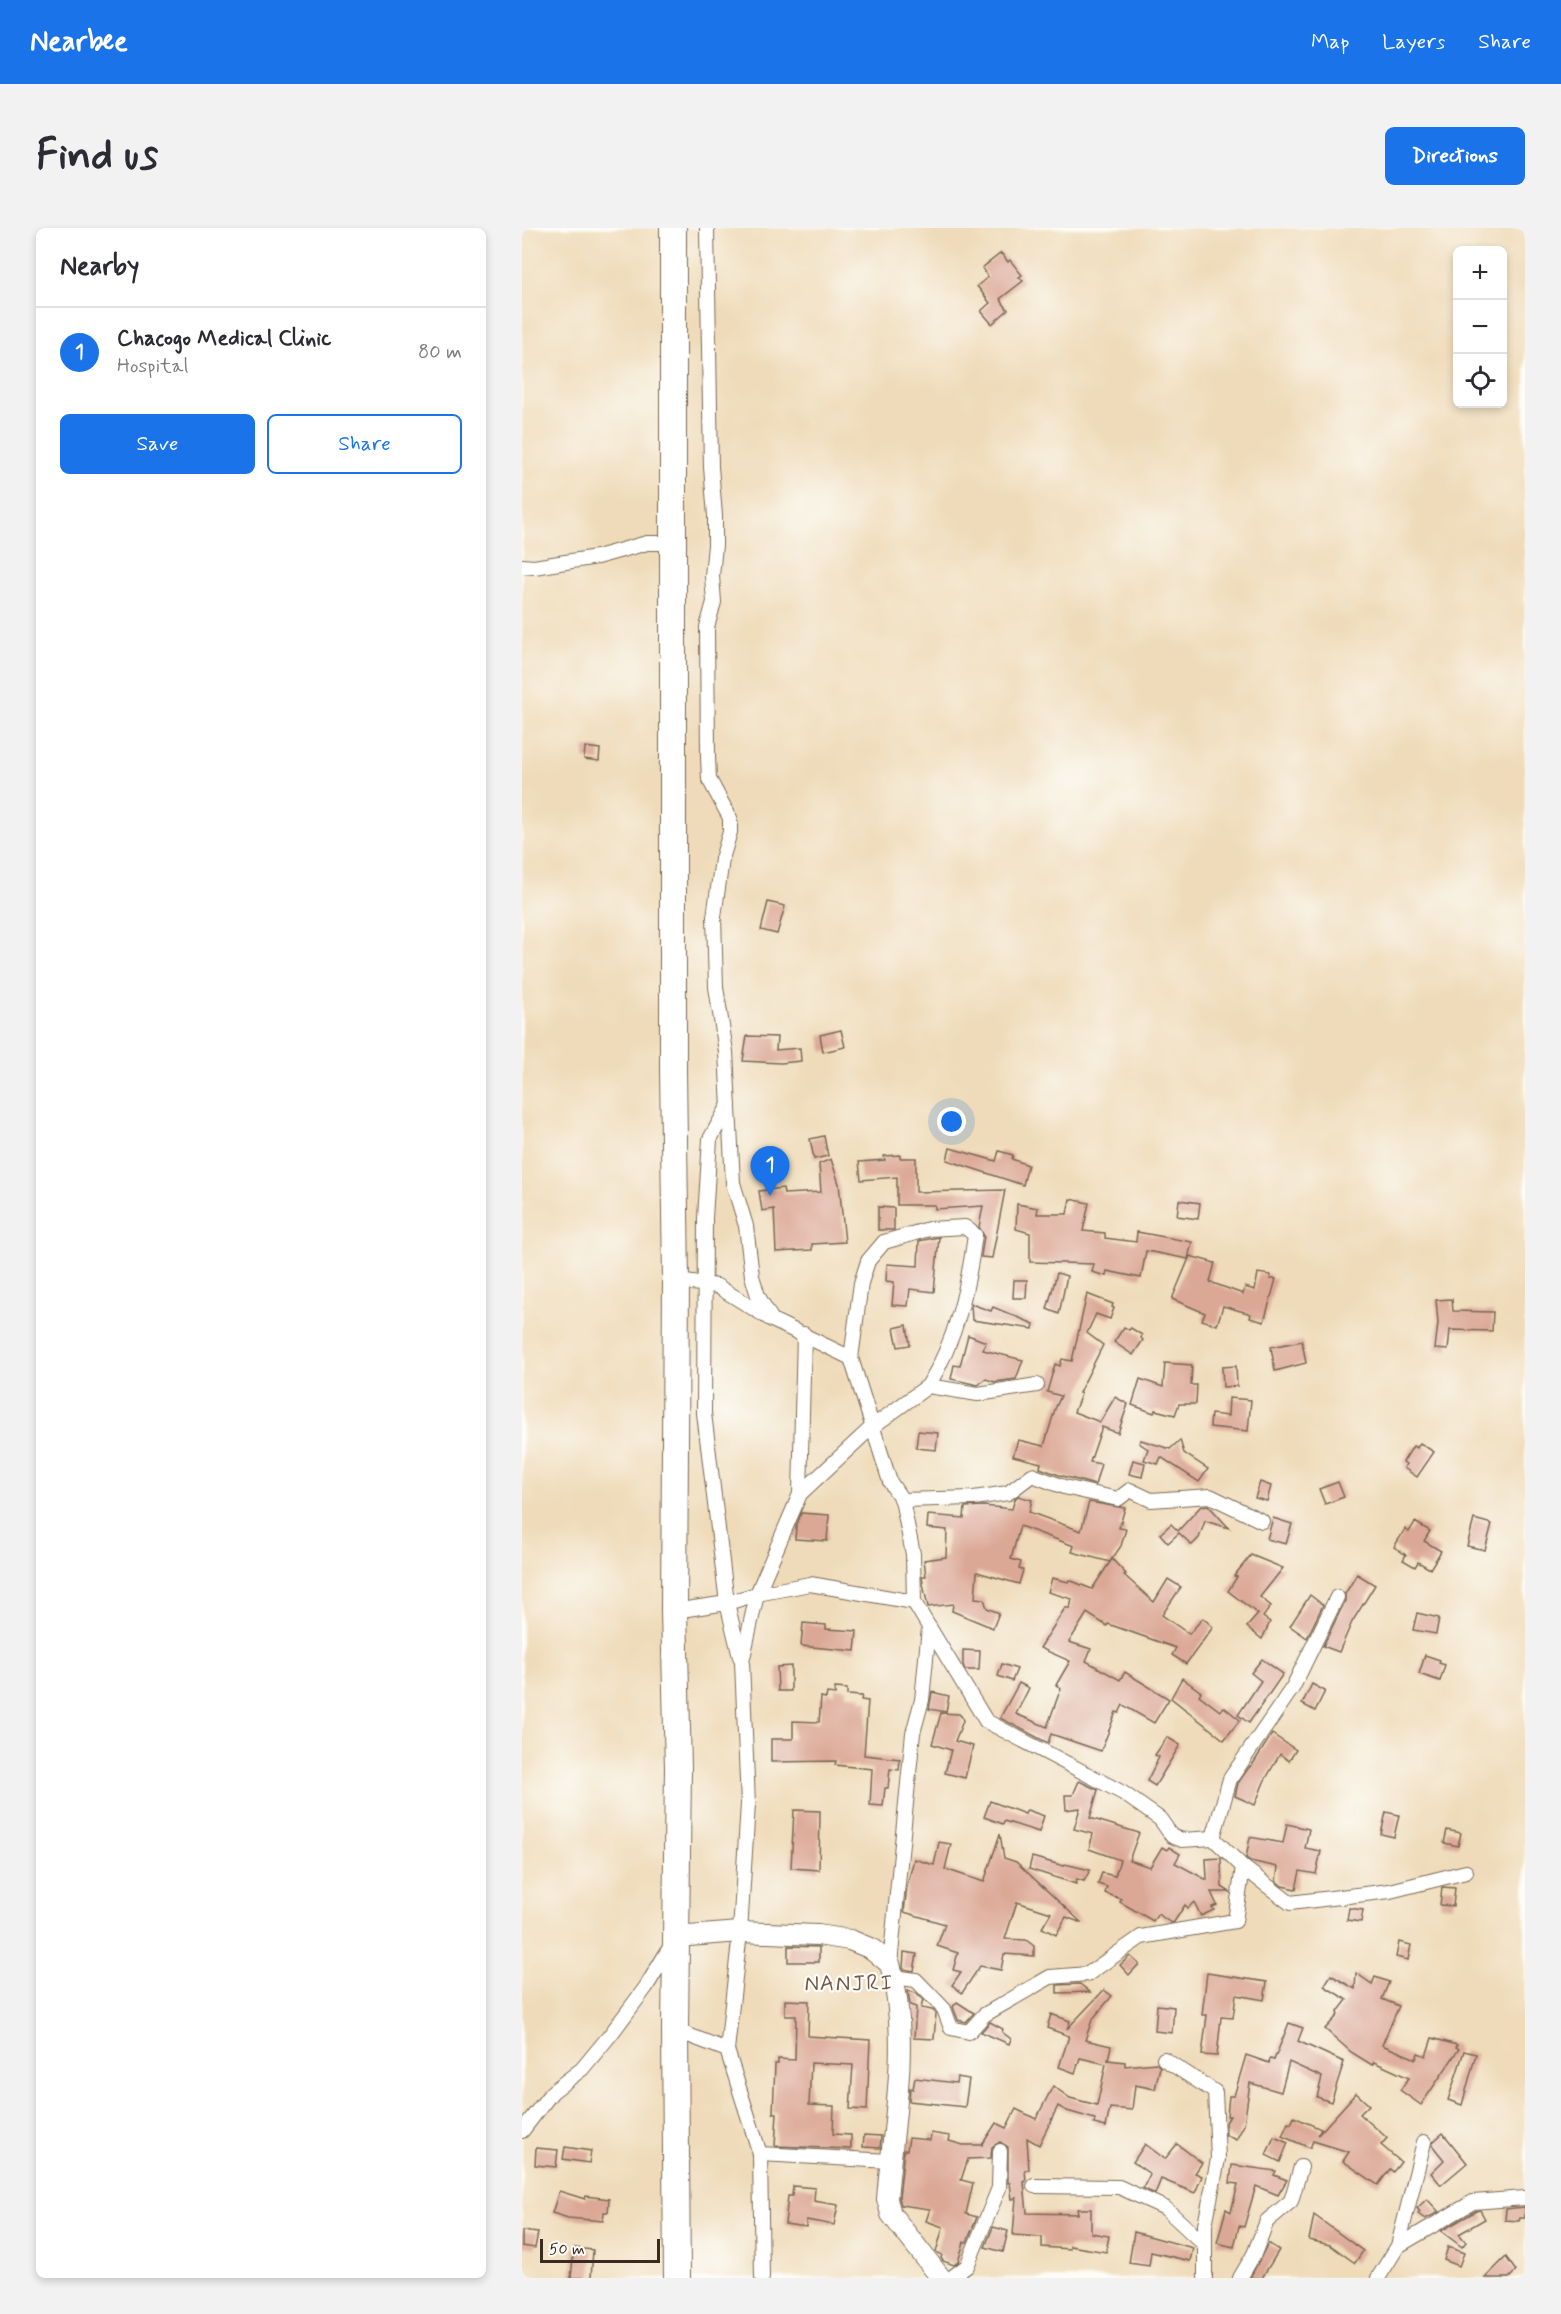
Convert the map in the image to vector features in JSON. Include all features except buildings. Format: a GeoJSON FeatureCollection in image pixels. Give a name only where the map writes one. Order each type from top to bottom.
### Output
{"type":"FeatureCollection","features":[{"type":"Feature","properties":{"kind":"highway"},"geometry":{"type":"LineString","coordinates":[[672,228],[673,1071],[676,1281],[674,1611],[678,1768],[675,2030],[677,2278]]}},
{"type":"Feature","properties":{"kind":"street"},"geometry":{"type":"LineString","coordinates":[[707,228],[711,467],[716,516],[712,576],[714,603],[706,627],[708,757],[709,779],[730,818],[730,832],[722,859],[714,917],[716,987],[726,1052],[733,1183],[746,1226],[752,1276],[758,1296],[772,1320]]}},
{"type":"Feature","properties":{"kind":"street"},"geometry":{"type":"LineString","coordinates":[[522,566],[534,567],[597,557],[647,543],[674,543]]}},
{"type":"Feature","properties":{"kind":"street"},"geometry":{"type":"LineString","coordinates":[[729,1105],[710,1139],[705,1218],[704,1413],[727,1603],[742,1662],[748,1804],[740,1932],[727,2050],[760,2154],[762,2278]]}},
{"type":"Feature","properties":{"kind":"street"},"geometry":{"type":"LineString","coordinates":[[800,1494],[872,1426],[928,1386],[940,1367],[970,1273],[975,1235],[965,1227],[929,1228],[884,1242],[868,1261],[861,1283],[851,1358],[872,1426],[890,1482],[902,1500],[913,1554],[914,1602],[986,1721],[1123,1793],[1160,1819],[1172,1836],[1182,1840],[1213,1838],[1243,1867],[1290,1903],[1390,1891],[1466,1872]]}},
{"type":"Feature","properties":{"kind":"street"},"geometry":{"type":"LineString","coordinates":[[676,1281],[717,1286],[772,1320],[851,1358]]}},
{"type":"Feature","properties":{"kind":"street"},"geometry":{"type":"LineString","coordinates":[[742,1662],[757,1594],[800,1494],[804,1334]]}},
{"type":"Feature","properties":{"kind":"street"},"geometry":{"type":"LineString","coordinates":[[928,1386],[978,1394],[1037,1385]]}},
{"type":"Feature","properties":{"kind":"street"},"geometry":{"type":"LineString","coordinates":[[902,1500],[974,1498],[1008,1493],[1032,1475],[1064,1486],[1118,1499],[1130,1490],[1151,1500],[1210,1496],[1262,1521]]}},
{"type":"Feature","properties":{"kind":"street"},"geometry":{"type":"LineString","coordinates":[[674,1611],[727,1603],[757,1594],[810,1584],[914,1602]]}},
{"type":"Feature","properties":{"kind":"street"},"geometry":{"type":"LineString","coordinates":[[1213,1838],[1230,1779],[1293,1687],[1337,1597]]}},
{"type":"Feature","properties":{"kind":"street"},"geometry":{"type":"LineString","coordinates":[[929,1627],[922,1700],[913,1733],[892,1970],[900,2019],[900,2053],[886,2199],[891,2214],[940,2278]]}},
{"type":"Feature","properties":{"kind":"street"},"geometry":{"type":"LineString","coordinates":[[522,2131],[552,2092],[582,2070],[646,1987],[676,1936],[740,1932],[818,1935],[850,1940],[872,1949],[892,1970],[916,1980],[944,2009],[951,2028],[969,2032],[984,2015],[1050,1977],[1088,1974],[1141,1937],[1235,1921],[1243,1867]]}},
{"type":"Feature","properties":{"kind":"street"},"geometry":{"type":"LineString","coordinates":[[675,2030],[727,2050]]}},
{"type":"Feature","properties":{"kind":"street"},"geometry":{"type":"LineString","coordinates":[[1164,2059],[1215,2092],[1218,2159],[1205,2225],[1205,2278]]}},
{"type":"Feature","properties":{"kind":"street"},"geometry":{"type":"LineString","coordinates":[[1378,2278],[1398,2246],[1424,2142]]}},
{"type":"Feature","properties":{"kind":"street"},"geometry":{"type":"LineString","coordinates":[[951,2278],[966,2266],[999,2188],[1000,2151]]}},
{"type":"Feature","properties":{"kind":"street"},"geometry":{"type":"LineString","coordinates":[[760,2154],[890,2161]]}},
{"type":"Feature","properties":{"kind":"street"},"geometry":{"type":"LineString","coordinates":[[1240,2278],[1254,2254],[1267,2221],[1291,2201],[1301,2167]]}},
{"type":"Feature","properties":{"kind":"street"},"geometry":{"type":"LineString","coordinates":[[1034,2186],[1119,2187],[1165,2208],[1205,2245]]}},
{"type":"Feature","properties":{"kind":"street"},"geometry":{"type":"LineString","coordinates":[[1398,2246],[1473,2202],[1525,2198]]}},
{"type":"Feature","properties":{"kind":"place","name":"Chacogo Medical Clinic"},"geometry":{"type":"Point","coordinates":[770,1196]}},
{"type":"Feature","properties":{"kind":"district","name":"NANJRI"},"geometry":{"type":"Point","coordinates":[849,1982]}}]}
